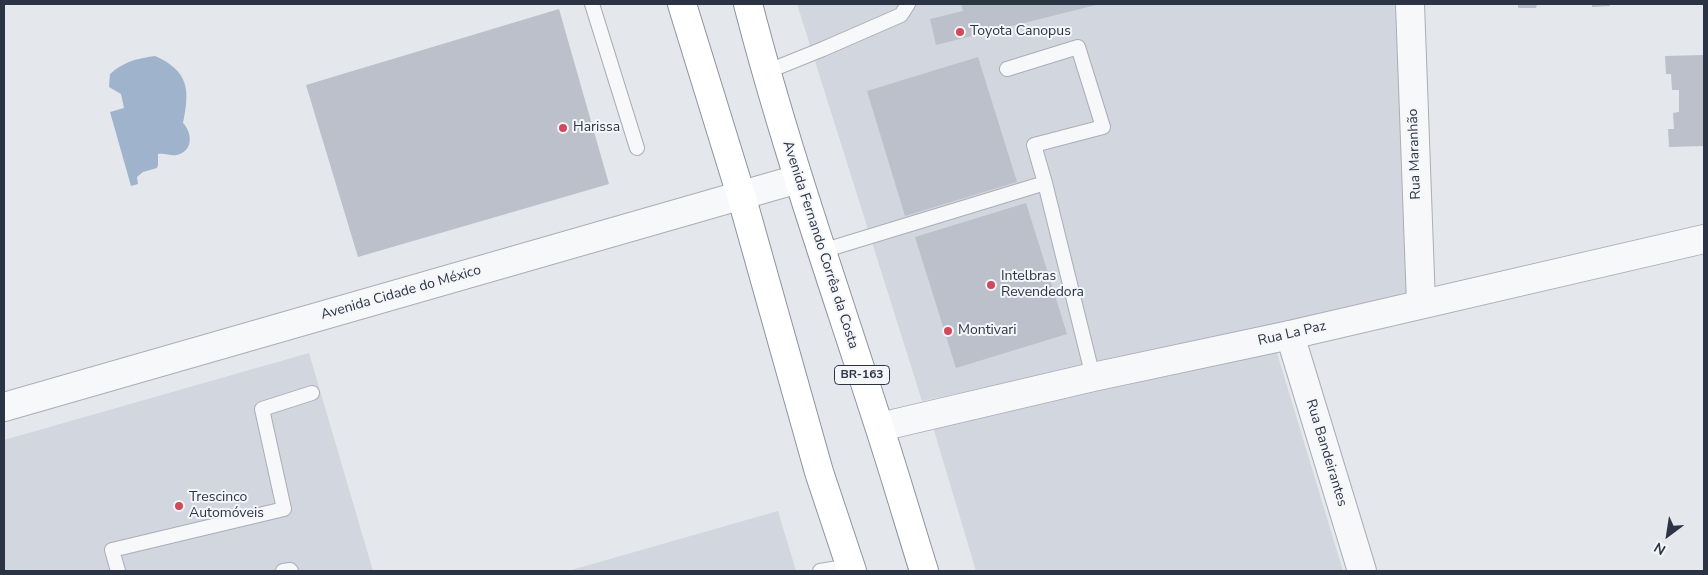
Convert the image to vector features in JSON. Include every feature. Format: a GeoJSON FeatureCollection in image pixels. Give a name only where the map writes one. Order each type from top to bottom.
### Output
{"type":"FeatureCollection","features":[{"type":"Feature","properties":{"kind":"highway"},"geometry":{"type":"LineString","coordinates":[[682,4],[741,196],[819,472],[851,568]]}},
{"type":"Feature","properties":{"kind":"highway","name":"Avenida Fernando Corrêa da Costa"},"geometry":{"type":"LineString","coordinates":[[748,4],[798,179],[880,428],[924,571]]}},
{"type":"Feature","properties":{"kind":"street","name":"Rua Maranhão"},"geometry":{"type":"LineString","coordinates":[[1410,4],[1421,304]]}},
{"type":"Feature","properties":{"kind":"street","name":"Avenida Cidade do México"},"geometry":{"type":"LineString","coordinates":[[4,407],[798,179]]}},
{"type":"Feature","properties":{"kind":"street","name":"Rua La Paz"},"geometry":{"type":"LineString","coordinates":[[880,428],[1094,377],[1290,335],[1704,239]]}},
{"type":"Feature","properties":{"kind":"street","name":"Rua Bandeirantes"},"geometry":{"type":"LineString","coordinates":[[1290,335],[1362,571]]}},
{"type":"Feature","properties":{"kind":"lane"},"geometry":{"type":"LineString","coordinates":[[592,4],[637,148]]}},
{"type":"Feature","properties":{"kind":"lane"},"geometry":{"type":"LineString","coordinates":[[766,72],[823,50],[901,15],[908,4]]}},
{"type":"Feature","properties":{"kind":"lane"},"geometry":{"type":"LineString","coordinates":[[1007,69],[1078,47],[1103,127],[1034,145],[1094,377]]}},
{"type":"Feature","properties":{"kind":"lane"},"geometry":{"type":"LineString","coordinates":[[822,251],[1045,184]]}},
{"type":"Feature","properties":{"kind":"lane"},"geometry":{"type":"LineString","coordinates":[[118,571],[112,550],[284,509],[262,409],[312,393]]}},
{"type":"Feature","properties":{"kind":"lane"},"geometry":{"type":"LineString","coordinates":[[820,571],[851,568]]}},
{"type":"Feature","properties":{"kind":"lane"},"geometry":{"type":"LineString","coordinates":[[283,571],[291,571]]}},
{"type":"Feature","properties":{"kind":"shaded area"},"geometry":{"type":"Polygon","coordinates":[[[797,4],[1418,4],[1431,291],[922,401],[797,4]]]}},
{"type":"Feature","properties":{"kind":"shaded area"},"geometry":{"type":"Polygon","coordinates":[[[1274,343],[1343,571],[976,571],[930,417],[1274,343]]]}},
{"type":"Feature","properties":{"kind":"shaded area","name":"Trescinco Automóveis"},"geometry":{"type":"Polygon","coordinates":[[[309,353],[373,571],[4,571],[4,440],[309,353]]]}},
{"type":"Feature","properties":{"kind":"shaded area"},"geometry":{"type":"Polygon","coordinates":[[[778,511],[796,571],[568,571],[778,511]]]}},
{"type":"Feature","properties":{"kind":"water"},"geometry":{"type":"Polygon","coordinates":[[[155,56],[175,68],[181,75],[186,91],[183,123],[190,136],[190,141],[183,153],[177,155],[158,154],[157,168],[143,172],[137,177],[138,184],[131,186],[110,112],[124,108],[121,94],[109,87],[110,74],[131,61],[155,56]]]}},
{"type":"Feature","properties":{"kind":"building","name":"Toyota Canopus"},"geometry":{"type":"Polygon","coordinates":[[[961,4],[1100,4],[936,45],[930,19],[963,11],[961,4]]]}},
{"type":"Feature","properties":{"kind":"building"},"geometry":{"type":"Polygon","coordinates":[[[1518,4],[1537,4],[1536,8],[1518,8],[1518,4]]]}},
{"type":"Feature","properties":{"kind":"building"},"geometry":{"type":"Polygon","coordinates":[[[1592,4],[1610,4],[1610,6],[1592,7],[1592,4]]]}},
{"type":"Feature","properties":{"kind":"building","name":"Harissa"},"geometry":{"type":"Polygon","coordinates":[[[559,9],[609,184],[358,257],[306,85],[559,9]]]}},
{"type":"Feature","properties":{"kind":"building"},"geometry":{"type":"Polygon","coordinates":[[[1704,55],[1704,146],[1669,147],[1668,129],[1674,129],[1673,113],[1679,112],[1679,90],[1672,90],[1671,74],[1666,74],[1665,56],[1704,55]]]}},
{"type":"Feature","properties":{"kind":"building"},"geometry":{"type":"Polygon","coordinates":[[[978,57],[1017,182],[905,216],[867,91],[978,57]]]}},
{"type":"Feature","properties":{"kind":"building"},"geometry":{"type":"Polygon","coordinates":[[[1026,203],[1067,334],[956,368],[915,237],[1026,203]]]}},
{"type":"Feature","properties":{"kind":"place","name":"Toyota Canopus"},"geometry":{"type":"Point","coordinates":[960,32]}},
{"type":"Feature","properties":{"kind":"place","name":"Harissa"},"geometry":{"type":"Point","coordinates":[563,128]}},
{"type":"Feature","properties":{"kind":"place","name":"Intelbras Revendedora"},"geometry":{"type":"Point","coordinates":[991,285]}},
{"type":"Feature","properties":{"kind":"place","name":"Montivari"},"geometry":{"type":"Point","coordinates":[948,331]}},
{"type":"Feature","properties":{"kind":"place","name":"Trescinco Automóveis"},"geometry":{"type":"Point","coordinates":[179,506]}}]}
